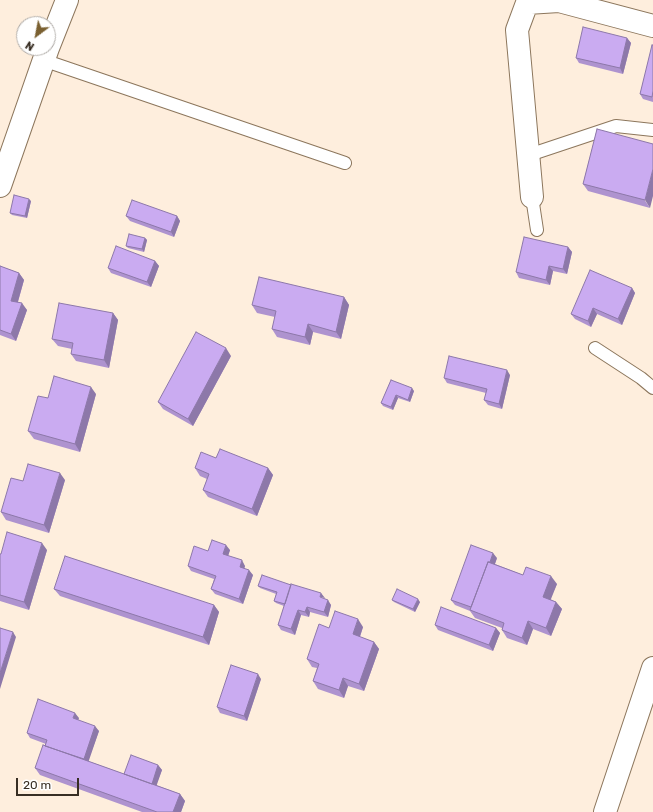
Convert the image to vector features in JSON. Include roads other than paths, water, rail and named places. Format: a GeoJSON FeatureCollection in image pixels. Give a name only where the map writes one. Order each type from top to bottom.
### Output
{"type":"FeatureCollection","features":[{"type":"Feature","properties":{"kind":"street"},"geometry":{"type":"LineString","coordinates":[[56,26],[66,0]]}},
{"type":"Feature","properties":{"kind":"street"},"geometry":{"type":"LineString","coordinates":[[532,197],[517,30],[527,3],[559,1],[653,26]]}},
{"type":"Feature","properties":{"kind":"street"},"geometry":{"type":"LineString","coordinates":[[0,186],[45,56]]}},
{"type":"Feature","properties":{"kind":"street"},"geometry":{"type":"LineString","coordinates":[[605,812],[653,668]]}},
{"type":"Feature","properties":{"kind":"lane"},"geometry":{"type":"LineString","coordinates":[[56,56],[345,163]]}},
{"type":"Feature","properties":{"kind":"lane"},"geometry":{"type":"LineString","coordinates":[[529,154],[616,126],[653,130]]}},
{"type":"Feature","properties":{"kind":"lane"},"geometry":{"type":"LineString","coordinates":[[532,197],[537,230]]}},
{"type":"Feature","properties":{"kind":"lane"},"geometry":{"type":"LineString","coordinates":[[595,348],[641,378],[653,388]]}}]}
